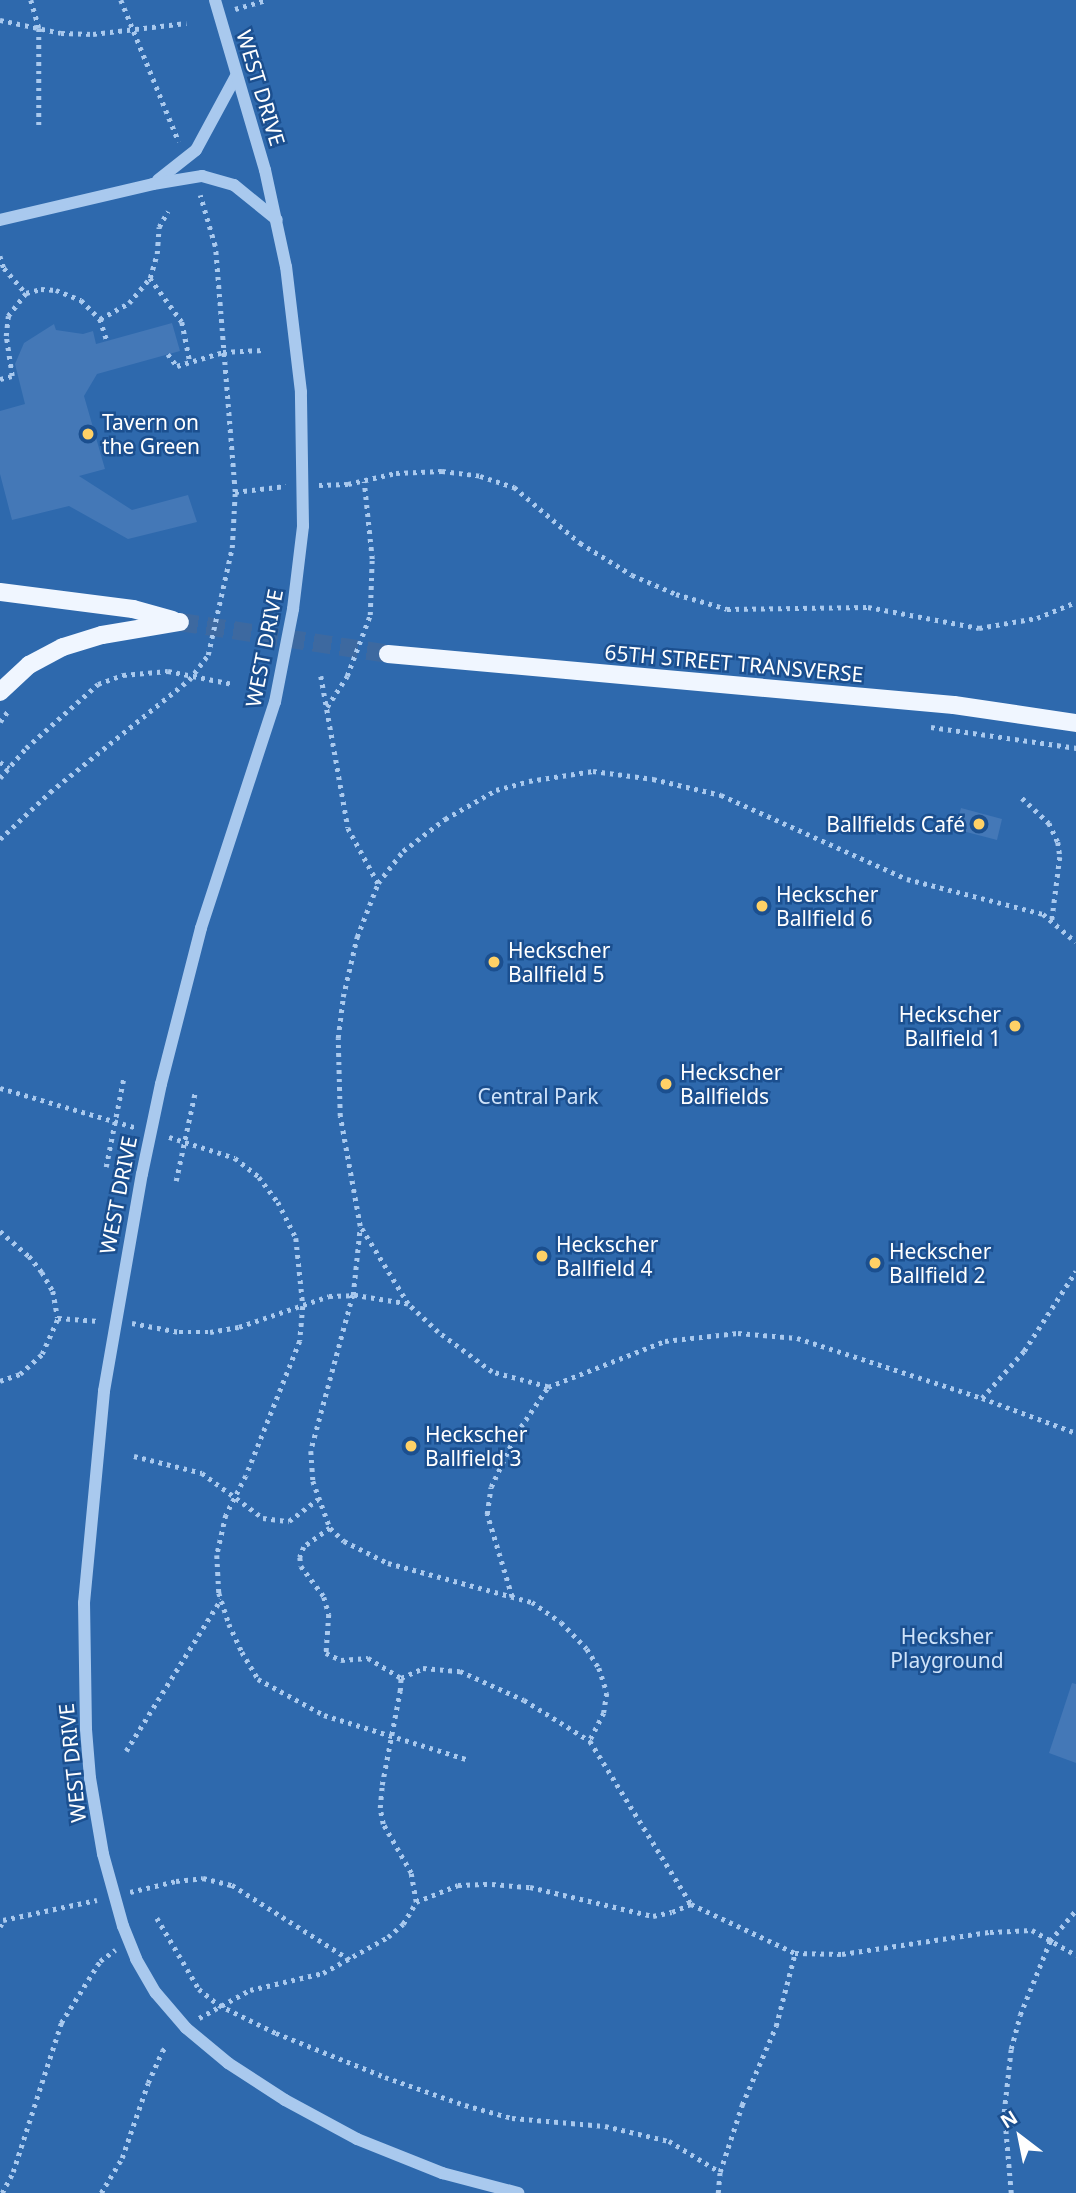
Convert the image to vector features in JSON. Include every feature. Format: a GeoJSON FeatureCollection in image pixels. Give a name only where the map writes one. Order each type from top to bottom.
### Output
{"type":"FeatureCollection","features":[{"type":"Feature","properties":{"kind":"main road"},"geometry":{"type":"LineString","coordinates":[[0,592],[133,609],[180,622],[102,635],[62,647],[29,665],[6,699]]}},
{"type":"Feature","properties":{"kind":"main road","name":"65TH STREET TRANSVERSE"},"geometry":{"type":"LineString","coordinates":[[388,654],[954,705],[1076,723]]}},
{"type":"Feature","properties":{"kind":"street","name":"WEST DRIVE"},"geometry":{"type":"LineString","coordinates":[[215,0],[277,220],[298,365],[304,485],[299,566],[281,677],[201,928],[161,1084],[114,1322],[96,1460],[84,1603],[86,1729],[90,1778],[103,1854],[127,1940],[156,1993],[186,2028],[228,2063],[285,2100],[357,2139],[442,2173],[518,2193]]}},
{"type":"Feature","properties":{"kind":"street"},"geometry":{"type":"LineString","coordinates":[[153,184],[196,150],[236,76]]}},
{"type":"Feature","properties":{"kind":"street"},"geometry":{"type":"LineString","coordinates":[[0,219],[193,177],[222,180],[240,189],[277,220]]}},
{"type":"Feature","properties":{"kind":"path"},"geometry":{"type":"LineString","coordinates":[[31,0],[39,28],[40,128]]}},
{"type":"Feature","properties":{"kind":"path"},"geometry":{"type":"LineString","coordinates":[[121,0],[172,123]]}},
{"type":"Feature","properties":{"kind":"path"},"geometry":{"type":"LineString","coordinates":[[234,9],[265,0]]}},
{"type":"Feature","properties":{"kind":"path"},"geometry":{"type":"LineString","coordinates":[[0,20],[39,28],[93,34],[186,23]]}},
{"type":"Feature","properties":{"kind":"path"},"geometry":{"type":"LineString","coordinates":[[0,839],[60,784],[194,676],[208,655],[232,548],[235,492],[215,246],[206,210]]}},
{"type":"Feature","properties":{"kind":"path"},"geometry":{"type":"LineString","coordinates":[[100,319],[129,303],[150,278],[157,254],[159,227],[168,211]]}},
{"type":"Feature","properties":{"kind":"path"},"geometry":{"type":"LineString","coordinates":[[0,256],[4,268],[26,293]]}},
{"type":"Feature","properties":{"kind":"path"},"geometry":{"type":"LineString","coordinates":[[150,278],[182,321],[190,362]]}},
{"type":"Feature","properties":{"kind":"path"},"geometry":{"type":"LineString","coordinates":[[0,379],[12,376],[6,336],[8,316],[26,293],[41,289],[56,290],[81,300],[100,319],[107,341]]}},
{"type":"Feature","properties":{"kind":"path"},"geometry":{"type":"LineString","coordinates":[[168,354],[177,366],[223,352],[262,350]]}},
{"type":"Feature","properties":{"kind":"path"},"geometry":{"type":"LineString","coordinates":[[235,492],[364,481],[396,473],[442,471],[481,476],[514,487],[566,533],[632,575],[676,594],[727,609],[868,607],[979,628],[1037,618],[1076,602]]}},
{"type":"Feature","properties":{"kind":"path"},"geometry":{"type":"LineString","coordinates":[[327,707],[347,676],[370,615],[372,559],[364,481]]}},
{"type":"Feature","properties":{"kind":"path"},"geometry":{"type":"LineString","coordinates":[[0,778],[26,748],[98,684],[123,675],[168,671],[233,684]]}},
{"type":"Feature","properties":{"kind":"path"},"geometry":{"type":"LineString","coordinates":[[321,676],[348,828],[378,883]]}},
{"type":"Feature","properties":{"kind":"path"},"geometry":{"type":"LineString","coordinates":[[0,722],[6,699]]}},
{"type":"Feature","properties":{"kind":"path"},"geometry":{"type":"LineString","coordinates":[[0,762],[9,768]]}},
{"type":"Feature","properties":{"kind":"path"},"geometry":{"type":"LineString","coordinates":[[590,1741],[604,1713],[607,1693],[598,1668],[587,1649],[561,1622],[532,1602],[387,1563],[344,1541],[330,1528],[313,1480],[312,1451],[353,1296],[360,1226],[340,1116],[337,1050],[350,961],[378,883],[403,851],[445,819],[496,790],[529,780],[593,771],[653,779],[721,795],[907,879],[1032,911],[1052,919],[1076,942]]}},
{"type":"Feature","properties":{"kind":"path"},"geometry":{"type":"LineString","coordinates":[[1023,797],[1049,823],[1058,842],[1060,857],[1052,919]]}},
{"type":"Feature","properties":{"kind":"path"},"geometry":{"type":"LineString","coordinates":[[106,1167],[124,1076]]}},
{"type":"Feature","properties":{"kind":"path"},"geometry":{"type":"LineString","coordinates":[[0,1088],[144,1130]]}},
{"type":"Feature","properties":{"kind":"path"},"geometry":{"type":"LineString","coordinates":[[176,1181],[195,1092]]}},
{"type":"Feature","properties":{"kind":"path"},"geometry":{"type":"LineString","coordinates":[[157,1134],[234,1158],[259,1177],[278,1202],[296,1238],[303,1306],[300,1341],[246,1476],[233,1498],[217,1555],[221,1599],[229,1624],[258,1679],[324,1715],[466,1759]]}},
{"type":"Feature","properties":{"kind":"path"},"geometry":{"type":"LineString","coordinates":[[360,1226],[408,1304],[438,1332],[492,1372],[548,1387]]}},
{"type":"Feature","properties":{"kind":"path"},"geometry":{"type":"LineString","coordinates":[[0,1231],[29,1256],[42,1272],[53,1291],[58,1318],[42,1354],[20,1374],[0,1381]]}},
{"type":"Feature","properties":{"kind":"path"},"geometry":{"type":"LineString","coordinates":[[982,1398],[1024,1351],[1076,1271]]}},
{"type":"Feature","properties":{"kind":"path"},"geometry":{"type":"LineString","coordinates":[[58,1318],[114,1322],[179,1332],[210,1332],[239,1327],[329,1296],[380,1297],[408,1304]]}},
{"type":"Feature","properties":{"kind":"path"},"geometry":{"type":"LineString","coordinates":[[512,1597],[487,1514],[491,1487],[516,1434],[548,1387],[664,1341],[738,1333],[781,1336],[819,1343],[1076,1433]]}},
{"type":"Feature","properties":{"kind":"path"},"geometry":{"type":"LineString","coordinates":[[134,1456],[202,1473],[263,1518],[289,1521],[318,1499]]}},
{"type":"Feature","properties":{"kind":"path"},"geometry":{"type":"LineString","coordinates":[[330,1528],[304,1548],[300,1557],[302,1566],[324,1597],[329,1614],[326,1653],[341,1660],[368,1658],[401,1678]]}},
{"type":"Feature","properties":{"kind":"path"},"geometry":{"type":"LineString","coordinates":[[127,1751],[221,1599]]}},
{"type":"Feature","properties":{"kind":"path"},"geometry":{"type":"LineString","coordinates":[[401,1678],[423,1668],[460,1671],[524,1699],[590,1741],[691,1904],[795,1953],[842,1954],[990,1933],[1032,1930],[1076,1955]]}},
{"type":"Feature","properties":{"kind":"path"},"geometry":{"type":"LineString","coordinates":[[401,1678],[380,1808],[383,1824],[411,1873],[416,1902]]}},
{"type":"Feature","properties":{"kind":"path"},"geometry":{"type":"LineString","coordinates":[[176,1881],[203,1878],[232,1885],[350,1960]]}},
{"type":"Feature","properties":{"kind":"path"},"geometry":{"type":"LineString","coordinates":[[199,2019],[219,2005],[250,1990],[323,1973],[350,1960],[388,1937],[402,1924],[416,1902],[458,1885],[530,1887],[653,1916],[673,1912],[691,1904]]}},
{"type":"Feature","properties":{"kind":"path"},"geometry":{"type":"LineString","coordinates":[[0,1927],[1,1919],[85,1903]]}},
{"type":"Feature","properties":{"kind":"path"},"geometry":{"type":"LineString","coordinates":[[1011,2193],[1004,2112],[1011,2049],[1020,2015],[1050,1941],[1076,1910]]}},
{"type":"Feature","properties":{"kind":"path"},"geometry":{"type":"LineString","coordinates":[[157,1917],[199,1989],[219,2005],[276,2033],[385,2077],[512,2118],[605,2126],[653,2136],[687,2149],[720,2172]]}},
{"type":"Feature","properties":{"kind":"path"},"geometry":{"type":"LineString","coordinates":[[2,2193],[13,2172],[61,2023],[100,1961],[127,1940]]}},
{"type":"Feature","properties":{"kind":"path"},"geometry":{"type":"LineString","coordinates":[[719,2193],[720,2172],[742,2105],[776,2026],[795,1953]]}},
{"type":"Feature","properties":{"kind":"path"},"geometry":{"type":"LineString","coordinates":[[101,2193],[122,2158],[148,2083],[162,2051],[167,2046]]}},
{"type":"Feature","properties":{"kind":"green space","name":"Central Park"},"geometry":{"type":"Polygon","coordinates":[[[0,0],[1076,0],[1076,2193],[0,2193],[0,0]]]}},
{"type":"Feature","properties":{"kind":"building"},"geometry":{"type":"Polygon","coordinates":[[[172,323],[180,351],[97,374],[84,396],[105,469],[79,476],[132,510],[188,495],[197,522],[128,539],[69,506],[12,520],[0,474],[0,411],[25,404],[15,364],[24,343],[54,324],[56,330],[83,334],[93,331],[96,344],[172,323]]]}},
{"type":"Feature","properties":{"kind":"building","name":"Ballfields Café"},"geometry":{"type":"Polygon","coordinates":[[[961,808],[1002,819],[997,840],[955,829],[961,808]]]}},
{"type":"Feature","properties":{"kind":"building"},"geometry":{"type":"Polygon","coordinates":[[[1072,1683],[1076,1684],[1076,1763],[1049,1753],[1072,1683]]]}},
{"type":"Feature","properties":{"kind":"tunnel"},"geometry":{"type":"LineString","coordinates":[[180,622],[388,654]]}},
{"type":"Feature","properties":{"kind":"place","name":"Tavern on the Green"},"geometry":{"type":"Point","coordinates":[88,434]}},
{"type":"Feature","properties":{"kind":"place","name":"Ballfields Café"},"geometry":{"type":"Point","coordinates":[979,824]}},
{"type":"Feature","properties":{"kind":"place","name":"Heckscher Ballfield 6"},"geometry":{"type":"Point","coordinates":[762,906]}},
{"type":"Feature","properties":{"kind":"place","name":"Heckscher Ballfield 5"},"geometry":{"type":"Point","coordinates":[494,962]}},
{"type":"Feature","properties":{"kind":"place","name":"Heckscher Ballfield 1"},"geometry":{"type":"Point","coordinates":[1015,1026]}},
{"type":"Feature","properties":{"kind":"place","name":"Heckscher Ballfields"},"geometry":{"type":"Point","coordinates":[666,1084]}},
{"type":"Feature","properties":{"kind":"place","name":"Heckscher Ballfield 4"},"geometry":{"type":"Point","coordinates":[542,1256]}},
{"type":"Feature","properties":{"kind":"place","name":"Heckscher Ballfield 2"},"geometry":{"type":"Point","coordinates":[875,1263]}},
{"type":"Feature","properties":{"kind":"place","name":"Heckscher Ballfield 3"},"geometry":{"type":"Point","coordinates":[411,1446]}},
{"type":"Feature","properties":{"kind":"park label","name":"Hecksher Playground"},"geometry":{"type":"Point","coordinates":[947,1648]}}]}
